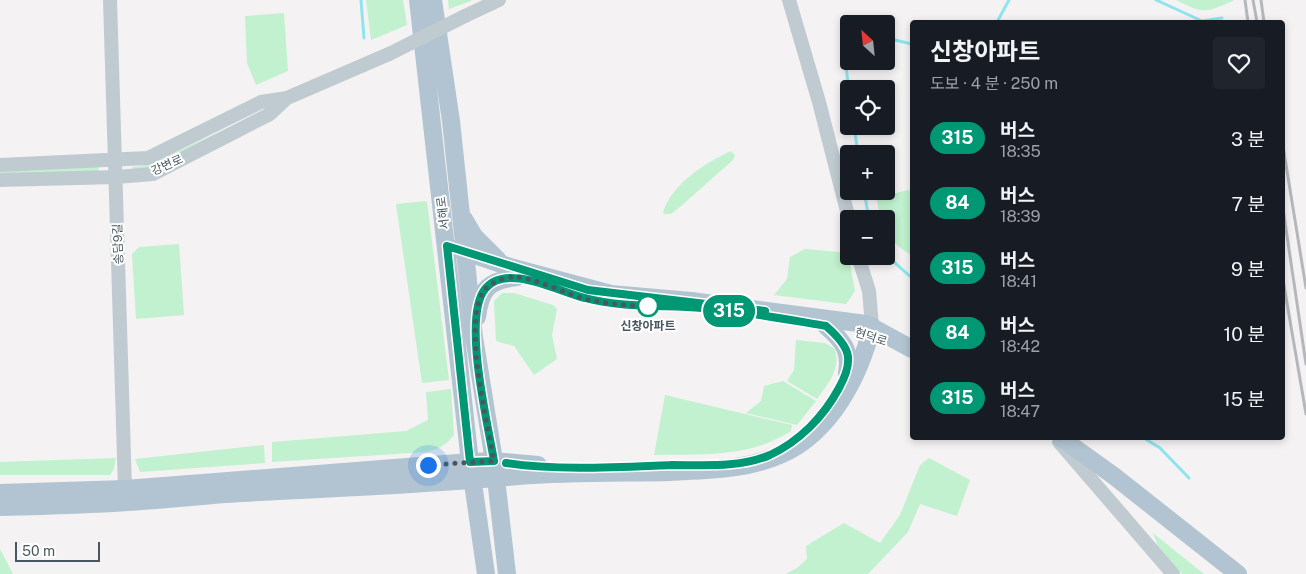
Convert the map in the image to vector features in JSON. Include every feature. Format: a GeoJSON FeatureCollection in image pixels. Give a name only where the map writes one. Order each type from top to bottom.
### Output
{"type":"FeatureCollection","features":[{"type":"Feature","properties":{"kind":"main road","name":"서해로"},"geometry":{"type":"LineString","coordinates":[[418,0],[472,481],[486,574]]}},
{"type":"Feature","properties":{"kind":"main road","name":"서해로"},"geometry":{"type":"LineString","coordinates":[[433,0],[451,121],[474,337],[494,461],[507,574]]}},
{"type":"Feature","properties":{"kind":"main road"},"geometry":{"type":"LineString","coordinates":[[461,211],[468,227],[484,248],[513,272],[494,282],[484,290],[479,302],[474,337]]}},
{"type":"Feature","properties":{"kind":"main road","name":"현덕로"},"geometry":{"type":"LineString","coordinates":[[447,251],[466,255],[585,299],[621,305],[701,308],[826,326],[868,330]]}},
{"type":"Feature","properties":{"kind":"main road","name":"현덕로"},"geometry":{"type":"LineString","coordinates":[[513,272],[611,294],[691,301],[868,330],[910,350]]}},
{"type":"Feature","properties":{"kind":"main road"},"geometry":{"type":"LineString","coordinates":[[826,326],[844,343],[849,362],[847,373]]}},
{"type":"Feature","properties":{"kind":"main road"},"geometry":{"type":"LineString","coordinates":[[0,493],[125,488],[494,461],[517,464],[597,466],[740,463],[769,456],[784,447],[818,420],[847,373],[868,330]]}},
{"type":"Feature","properties":{"kind":"main road"},"geometry":{"type":"LineString","coordinates":[[0,507],[129,502],[227,494],[472,481],[518,476],[706,470],[742,467],[785,453],[802,441],[831,414],[848,388],[868,330]]}},
{"type":"Feature","properties":{"kind":"main road"},"geometry":{"type":"LineString","coordinates":[[1063,440],[1187,533],[1238,574]]}},
{"type":"Feature","properties":{"kind":"street","name":"송담9길"},"geometry":{"type":"LineString","coordinates":[[110,0],[125,488]]}},
{"type":"Feature","properties":{"kind":"street","name":"강변로"},"geometry":{"type":"LineString","coordinates":[[0,165],[148,158],[261,102],[287,98],[389,54],[499,0]]}},
{"type":"Feature","properties":{"kind":"street"},"geometry":{"type":"LineString","coordinates":[[789,0],[820,102],[847,210]]}},
{"type":"Feature","properties":{"kind":"street","name":"강변로"},"geometry":{"type":"LineString","coordinates":[[0,180],[116,177],[153,174],[270,114],[287,98]]}},
{"type":"Feature","properties":{"kind":"street","name":"현덕로"},"geometry":{"type":"LineString","coordinates":[[861,265],[869,291],[868,330]]}},
{"type":"Feature","properties":{"kind":"street"},"geometry":{"type":"LineString","coordinates":[[1058,440],[1173,574]]}},
{"type":"Feature","properties":{"kind":"green space"},"geometry":{"type":"Polygon","coordinates":[[[366,0],[403,0],[407,25],[371,40],[366,0]]]}},
{"type":"Feature","properties":{"kind":"green space"},"geometry":{"type":"Polygon","coordinates":[[[448,0],[471,0],[471,1],[449,9],[448,0]]]}},
{"type":"Feature","properties":{"kind":"green space"},"geometry":{"type":"Polygon","coordinates":[[[1176,0],[1233,1],[1210,10],[1199,10],[1176,0]]]}},
{"type":"Feature","properties":{"kind":"green space"},"geometry":{"type":"Polygon","coordinates":[[[284,13],[288,71],[256,85],[247,63],[245,16],[284,13]]]}},
{"type":"Feature","properties":{"kind":"green space"},"geometry":{"type":"Polygon","coordinates":[[[234,125],[231,130],[150,169],[132,172],[132,167],[148,165],[234,125]]]}},
{"type":"Feature","properties":{"kind":"green space"},"geometry":{"type":"Polygon","coordinates":[[[731,151],[735,155],[733,160],[680,207],[671,214],[664,214],[663,212],[668,202],[682,183],[701,168],[731,151]]]}},
{"type":"Feature","properties":{"kind":"green space"},"geometry":{"type":"Polygon","coordinates":[[[98,167],[99,171],[0,177],[0,170],[98,167]]]}},
{"type":"Feature","properties":{"kind":"green space"},"geometry":{"type":"Polygon","coordinates":[[[910,190],[910,255],[895,243],[895,210],[879,210],[876,200],[895,200],[895,193],[910,190]]]}},
{"type":"Feature","properties":{"kind":"green space"},"geometry":{"type":"Polygon","coordinates":[[[427,201],[449,380],[422,383],[396,204],[427,201]]]}},
{"type":"Feature","properties":{"kind":"green space"},"geometry":{"type":"Polygon","coordinates":[[[179,244],[184,315],[136,319],[132,254],[139,247],[179,244]]]}},
{"type":"Feature","properties":{"kind":"green space"},"geometry":{"type":"Polygon","coordinates":[[[805,249],[840,252],[840,265],[850,265],[855,291],[846,304],[774,295],[787,279],[790,257],[805,249]]]}},
{"type":"Feature","properties":{"kind":"green space"},"geometry":{"type":"Polygon","coordinates":[[[502,293],[514,293],[553,305],[557,309],[552,335],[557,359],[534,375],[514,346],[496,341],[494,301],[502,293]]]}},
{"type":"Feature","properties":{"kind":"green space"},"geometry":{"type":"Polygon","coordinates":[[[796,340],[825,343],[835,349],[835,370],[817,399],[787,381],[794,370],[796,340]]]}},
{"type":"Feature","properties":{"kind":"green space"},"geometry":{"type":"Polygon","coordinates":[[[783,381],[816,401],[797,425],[746,413],[761,401],[764,386],[783,381]]]}},
{"type":"Feature","properties":{"kind":"green space"},"geometry":{"type":"Polygon","coordinates":[[[451,389],[454,435],[445,444],[435,449],[426,452],[272,462],[272,442],[406,431],[428,420],[426,392],[451,389]]]}},
{"type":"Feature","properties":{"kind":"green space"},"geometry":{"type":"Polygon","coordinates":[[[665,395],[792,425],[791,431],[759,446],[725,453],[654,455],[665,395]]]}},
{"type":"Feature","properties":{"kind":"green space"},"geometry":{"type":"Polygon","coordinates":[[[264,445],[265,463],[140,472],[135,459],[264,445]]]}},
{"type":"Feature","properties":{"kind":"green space"},"geometry":{"type":"Polygon","coordinates":[[[116,458],[114,469],[110,475],[0,475],[0,462],[116,458]]]}},
{"type":"Feature","properties":{"kind":"green space"},"geometry":{"type":"Polygon","coordinates":[[[929,458],[970,480],[957,516],[920,504],[908,532],[868,574],[786,574],[797,568],[807,559],[806,546],[844,523],[880,543],[900,515],[920,465],[929,458]]]}},
{"type":"Feature","properties":{"kind":"green space"},"geometry":{"type":"Polygon","coordinates":[[[1153,533],[1204,574],[1182,574],[1158,546],[1153,533]]]}},
{"type":"Feature","properties":{"kind":"green space"},"geometry":{"type":"Polygon","coordinates":[[[0,549],[13,574],[0,574],[0,549]]]}},
{"type":"Feature","properties":{"kind":"waterway"},"geometry":{"type":"LineString","coordinates":[[361,0],[364,38]]}},
{"type":"Feature","properties":{"kind":"waterway"},"geometry":{"type":"LineString","coordinates":[[998,20],[1009,0]]}},
{"type":"Feature","properties":{"kind":"waterway"},"geometry":{"type":"LineString","coordinates":[[1156,0],[1200,20]]}},
{"type":"Feature","properties":{"kind":"waterway"},"geometry":{"type":"LineString","coordinates":[[1209,20],[1222,18]]}},
{"type":"Feature","properties":{"kind":"waterway"},"geometry":{"type":"LineString","coordinates":[[895,40],[910,44]]}},
{"type":"Feature","properties":{"kind":"waterway"},"geometry":{"type":"LineString","coordinates":[[846,70],[848,80]]}},
{"type":"Feature","properties":{"kind":"waterway"},"geometry":{"type":"LineString","coordinates":[[855,135],[857,145]]}},
{"type":"Feature","properties":{"kind":"waterway"},"geometry":{"type":"LineString","coordinates":[[866,200],[867,210]]}},
{"type":"Feature","properties":{"kind":"waterway"},"geometry":{"type":"LineString","coordinates":[[895,263],[910,276]]}},
{"type":"Feature","properties":{"kind":"waterway"},"geometry":{"type":"LineString","coordinates":[[1147,440],[1160,448],[1189,478]]}},
{"type":"Feature","properties":{"kind":"railway"},"geometry":{"type":"LineString","coordinates":[[1245,0],[1248,20]]}},
{"type":"Feature","properties":{"kind":"railway"},"geometry":{"type":"LineString","coordinates":[[1253,0],[1257,20]]}},
{"type":"Feature","properties":{"kind":"railway"},"geometry":{"type":"LineString","coordinates":[[1261,0],[1264,20]]}},
{"type":"Feature","properties":{"kind":"railway"},"geometry":{"type":"LineString","coordinates":[[1285,158],[1306,288]]}},
{"type":"Feature","properties":{"kind":"railway"},"geometry":{"type":"LineString","coordinates":[[1285,222],[1306,364]]}},
{"type":"Feature","properties":{"kind":"railway"},"geometry":{"type":"LineString","coordinates":[[1285,292],[1306,414]]}},
{"type":"Feature","properties":{"kind":"bus line","name":"315"},"geometry":{"type":"LineString","coordinates":[[506,463],[597,466],[712,465],[740,463],[769,456],[801,435],[818,420],[847,373],[848,352],[841,339],[826,326],[701,308],[621,305],[585,299],[517,277],[505,278],[488,285],[484,290],[479,302],[474,337],[494,461],[470,462],[447,246],[588,290],[765,311]]}},
{"type":"Feature","properties":{"kind":"place","name":"신창아파트"},"geometry":{"type":"Point","coordinates":[648,306]}},
{"type":"Feature","properties":{"kind":"route"},"geometry":{"type":"LineString","coordinates":[[428,465],[494,461],[474,337],[479,302],[488,285],[505,278],[517,277],[585,299],[621,305],[653,306],[648,306]]}}]}
